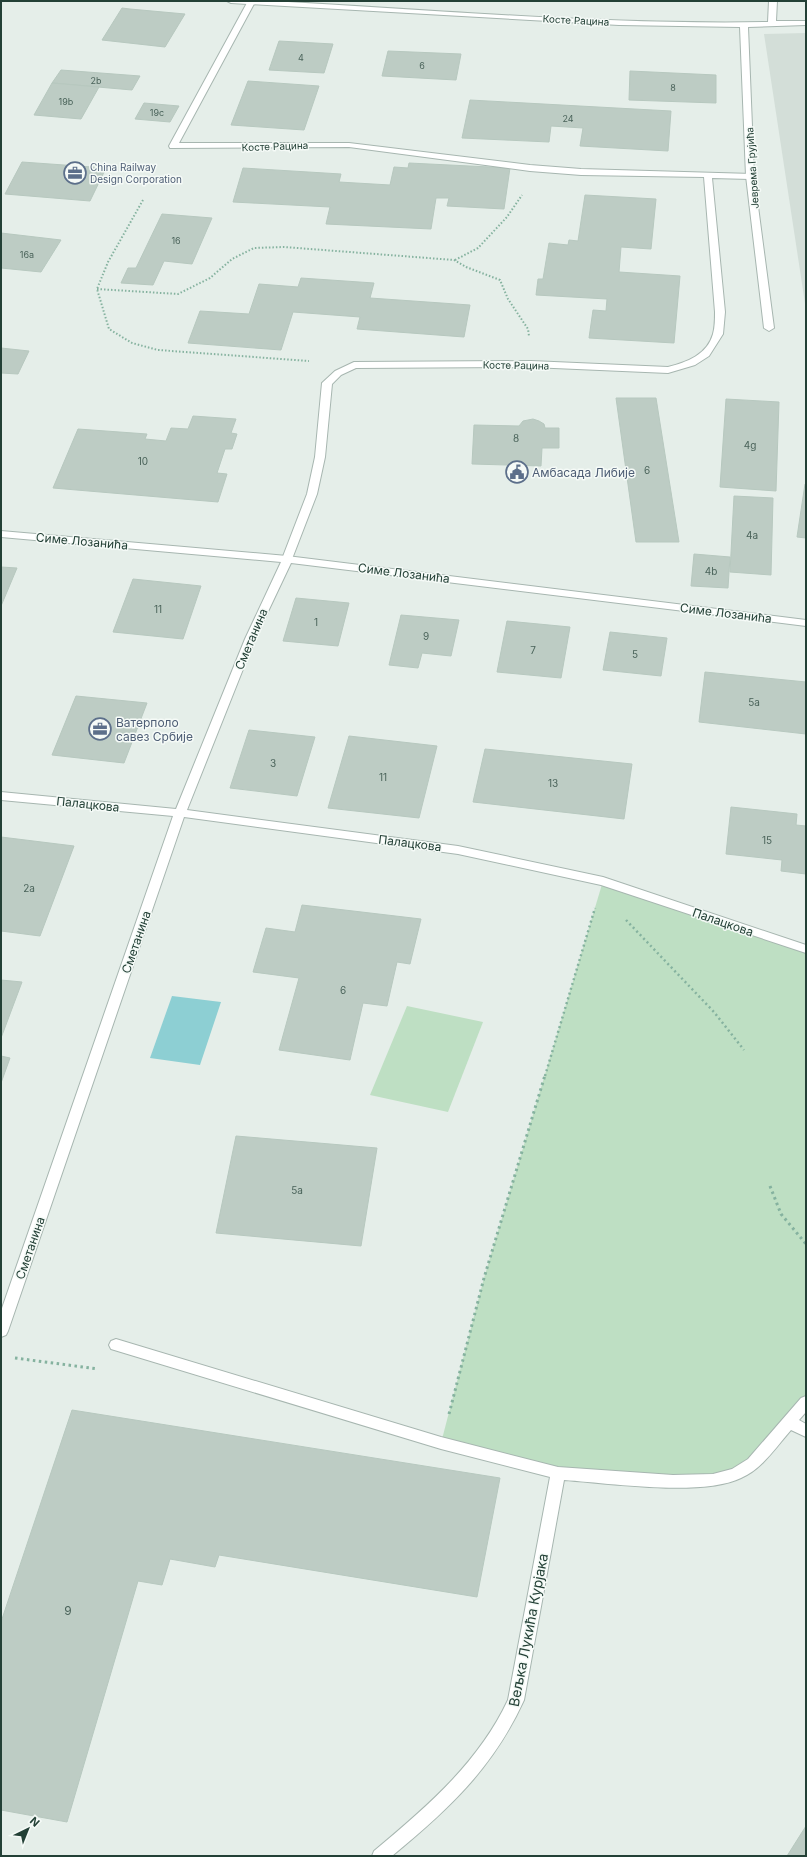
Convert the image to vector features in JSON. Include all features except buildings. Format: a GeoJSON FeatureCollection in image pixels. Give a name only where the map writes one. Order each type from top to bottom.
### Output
{"type":"FeatureCollection","features":[{"type":"Feature","properties":{"kind":"street","name":"Косте Рацина"},"geometry":{"type":"LineString","coordinates":[[231,1],[320,3],[619,22],[744,25],[806,23]]}},
{"type":"Feature","properties":{"kind":"street"},"geometry":{"type":"LineString","coordinates":[[772,24],[773,1]]}},
{"type":"Feature","properties":{"kind":"street","name":"Косте Рацина"},"geometry":{"type":"LineString","coordinates":[[251,2],[173,146],[348,145],[530,168],[581,172],[750,176]]}},
{"type":"Feature","properties":{"kind":"street","name":"Јеврема Грујића"},"geometry":{"type":"LineString","coordinates":[[744,25],[750,176],[769,328]]}},
{"type":"Feature","properties":{"kind":"street","name":"Косте Рацина"},"geometry":{"type":"LineString","coordinates":[[354,364],[531,364],[668,370],[692,363],[706,354],[718,334],[720,312],[708,176]]}},
{"type":"Feature","properties":{"kind":"street"},"geometry":{"type":"LineString","coordinates":[[286,558],[312,494],[320,457],[327,383],[338,373],[354,364]]}},
{"type":"Feature","properties":{"kind":"street","name":"Симе Лозанића"},"geometry":{"type":"LineString","coordinates":[[1,534],[286,558],[806,623]]}},
{"type":"Feature","properties":{"kind":"street","name":"Сметанина"},"geometry":{"type":"LineString","coordinates":[[1,1331],[180,813],[250,639],[286,558]]}},
{"type":"Feature","properties":{"kind":"street","name":"Палацкова"},"geometry":{"type":"LineString","coordinates":[[1,796],[180,813],[458,850],[603,881],[806,949]]}},
{"type":"Feature","properties":{"kind":"street"},"geometry":{"type":"LineString","coordinates":[[116,1344],[441,1443],[558,1473],[674,1481],[713,1480],[736,1474],[753,1463],[806,1402]]}},
{"type":"Feature","properties":{"kind":"street"},"geometry":{"type":"LineString","coordinates":[[790,1422],[806,1431]]}},
{"type":"Feature","properties":{"kind":"street","name":"Вељка Лукића Курјака"},"geometry":{"type":"LineString","coordinates":[[380,1856],[404,1836],[457,1786],[494,1743],[508,1720],[516,1700],[558,1473]]}},
{"type":"Feature","properties":{"kind":"path"},"geometry":{"type":"LineString","coordinates":[[143,200],[108,262],[97,289],[109,329],[132,343],[158,350],[354,364]]}},
{"type":"Feature","properties":{"kind":"path"},"geometry":{"type":"LineString","coordinates":[[454,260],[478,248],[507,217],[519,201]]}},
{"type":"Feature","properties":{"kind":"path"},"geometry":{"type":"LineString","coordinates":[[97,289],[178,294],[210,278],[232,259],[254,248],[284,247],[454,260],[466,267],[500,280],[508,299],[528,329],[531,364]]}},
{"type":"Feature","properties":{"kind":"path"},"geometry":{"type":"LineString","coordinates":[[441,1443],[484,1278],[603,881]]}},
{"type":"Feature","properties":{"kind":"path"},"geometry":{"type":"LineString","coordinates":[[623,918],[714,1012],[744,1050]]}},
{"type":"Feature","properties":{"kind":"path"},"geometry":{"type":"LineString","coordinates":[[770,1186],[781,1214],[806,1244]]}},
{"type":"Feature","properties":{"kind":"path"},"geometry":{"type":"LineString","coordinates":[[9,1358],[101,1370],[116,1344]]}},
{"type":"Feature","properties":{"kind":"shaded area"},"geometry":{"type":"Polygon","coordinates":[[[806,33],[806,310],[764,34],[806,33]]]}},
{"type":"Feature","properties":{"kind":"green space"},"geometry":{"type":"Polygon","coordinates":[[[603,881],[806,949],[806,1402],[753,1463],[713,1480],[558,1473],[441,1443],[484,1278],[603,881]]]}},
{"type":"Feature","properties":{"kind":"green space"},"geometry":{"type":"Polygon","coordinates":[[[407,1006],[483,1022],[448,1112],[370,1095],[407,1006]]]}},
{"type":"Feature","properties":{"kind":"water"},"geometry":{"type":"Polygon","coordinates":[[[172,996],[221,1002],[200,1065],[150,1058],[172,996]]]}},
{"type":"Feature","properties":{"kind":"place","name":"China Railway Design Corporation"},"geometry":{"type":"Point","coordinates":[75,173]}},
{"type":"Feature","properties":{"kind":"place","name":"Амбасада Либије"},"geometry":{"type":"Point","coordinates":[517,472]}},
{"type":"Feature","properties":{"kind":"place","name":"Ватерполо савез Србије"},"geometry":{"type":"Point","coordinates":[100,729]}}]}
